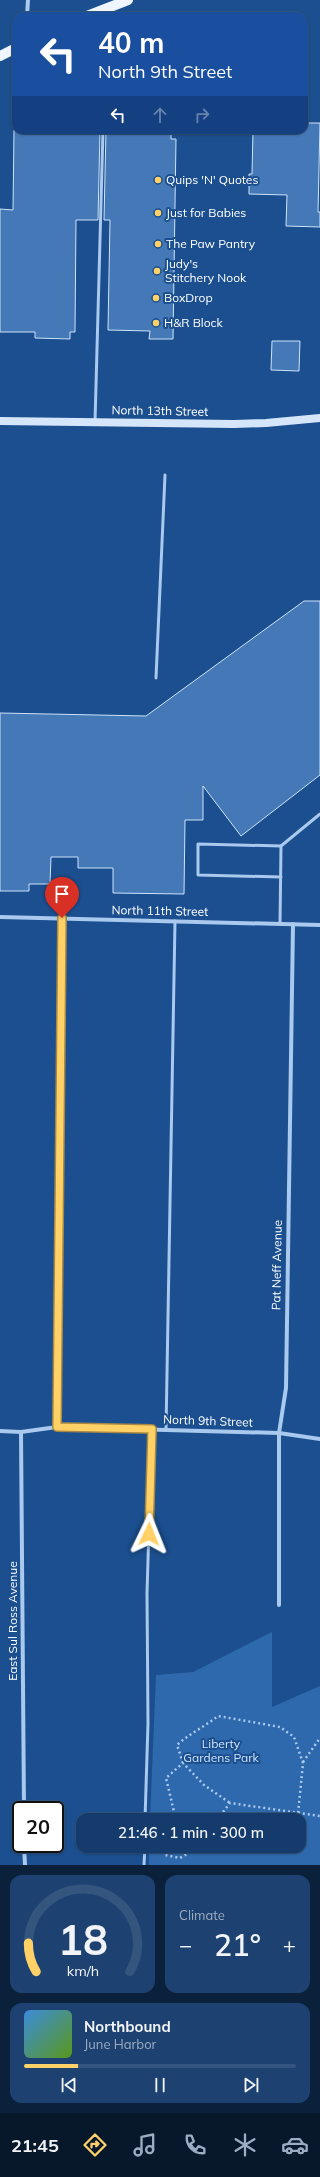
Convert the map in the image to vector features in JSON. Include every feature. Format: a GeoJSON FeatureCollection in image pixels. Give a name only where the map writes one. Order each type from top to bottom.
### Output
{"type":"FeatureCollection","features":[{"type":"Feature","properties":{"kind":"main road"},"geometry":{"type":"LineString","coordinates":[[102,12],[128,0]]}},
{"type":"Feature","properties":{"kind":"main road"},"geometry":{"type":"LineString","coordinates":[[0,56],[12,50]]}},
{"type":"Feature","properties":{"kind":"street"},"geometry":{"type":"LineString","coordinates":[[27,12],[28,0]]}},
{"type":"Feature","properties":{"kind":"street","name":"North 13th Street"},"geometry":{"type":"LineString","coordinates":[[0,421],[266,423],[320,418]]}},
{"type":"Feature","properties":{"kind":"street","name":"North 11th Street"},"geometry":{"type":"LineString","coordinates":[[0,917],[320,925]]}},
{"type":"Feature","properties":{"kind":"street"},"geometry":{"type":"LineString","coordinates":[[57,1427],[62,918]]}},
{"type":"Feature","properties":{"kind":"street","name":"Pat Neff Avenue"},"geometry":{"type":"LineString","coordinates":[[279,1605],[279,1433],[286,1388],[293,924]]}},
{"type":"Feature","properties":{"kind":"street","name":"North 9th Street"},"geometry":{"type":"LineString","coordinates":[[0,1431],[21,1432],[57,1427],[152,1429],[279,1433],[320,1438]]}},
{"type":"Feature","properties":{"kind":"street","name":"East Sul Ross Avenue"},"geometry":{"type":"LineString","coordinates":[[21,1432],[24,1801]]}},
{"type":"Feature","properties":{"kind":"street"},"geometry":{"type":"LineString","coordinates":[[24,1853],[24,1865]]}},
{"type":"Feature","properties":{"kind":"lane"},"geometry":{"type":"LineString","coordinates":[[95,422],[102,134]]}},
{"type":"Feature","properties":{"kind":"lane"},"geometry":{"type":"LineString","coordinates":[[156,678],[165,475]]}},
{"type":"Feature","properties":{"kind":"lane"},"geometry":{"type":"LineString","coordinates":[[281,877],[198,875],[198,844],[281,846],[320,814]]}},
{"type":"Feature","properties":{"kind":"lane"},"geometry":{"type":"LineString","coordinates":[[280,924],[281,846]]}},
{"type":"Feature","properties":{"kind":"lane"},"geometry":{"type":"LineString","coordinates":[[166,1430],[175,921]]}},
{"type":"Feature","properties":{"kind":"lane"},"geometry":{"type":"LineString","coordinates":[[146,1813],[147,1593],[152,1429]]}},
{"type":"Feature","properties":{"kind":"lane"},"geometry":{"type":"LineString","coordinates":[[144,1865],[145,1853]]}},
{"type":"Feature","properties":{"kind":"path"},"geometry":{"type":"LineString","coordinates":[[292,1813],[230,1803],[204,1785],[182,1763],[177,1745],[187,1736],[206,1726],[218,1716],[280,1727],[294,1737],[302,1763],[298,1813]]}},
{"type":"Feature","properties":{"kind":"path"},"geometry":{"type":"LineString","coordinates":[[302,1763],[320,1738]]}},
{"type":"Feature","properties":{"kind":"path"},"geometry":{"type":"LineString","coordinates":[[174,1813],[166,1778],[182,1763]]}},
{"type":"Feature","properties":{"kind":"path"},"geometry":{"type":"LineString","coordinates":[[222,1813],[230,1803]]}},
{"type":"Feature","properties":{"kind":"path"},"geometry":{"type":"LineString","coordinates":[[306,1815],[320,1816]]}},
{"type":"Feature","properties":{"kind":"path"},"geometry":{"type":"LineString","coordinates":[[164,1853],[165,1855],[180,1858],[188,1853]]}},
{"type":"Feature","properties":{"kind":"green space","name":"Liberty Gardens Park"},"geometry":{"type":"Polygon","coordinates":[[[272,1632],[272,1707],[320,1686],[320,1865],[149,1865],[149,1853],[306,1853],[306,1813],[150,1813],[156,1675],[193,1672],[272,1632]]]}},
{"type":"Feature","properties":{"kind":"building"},"geometry":{"type":"Polygon","coordinates":[[[308,123],[320,123],[318,212],[320,212],[320,227],[286,226],[287,195],[249,194],[249,174],[252,174],[253,134],[308,134],[308,123]]]}},
{"type":"Feature","properties":{"kind":"building"},"geometry":{"type":"Polygon","coordinates":[[[14,134],[100,134],[98,220],[76,220],[75,332],[70,332],[70,339],[35,338],[35,332],[0,332],[0,209],[13,210],[14,134]]]}},
{"type":"Feature","properties":{"kind":"building"},"geometry":{"type":"Polygon","coordinates":[[[106,134],[171,134],[171,139],[176,139],[173,339],[149,339],[150,331],[108,330],[110,220],[104,220],[106,134]]]}},
{"type":"Feature","properties":{"kind":"building"},"geometry":{"type":"Polygon","coordinates":[[[272,341],[300,341],[299,371],[271,370],[272,341]]]}},
{"type":"Feature","properties":{"kind":"building"},"geometry":{"type":"Polygon","coordinates":[[[304,601],[320,601],[320,775],[241,836],[203,786],[203,820],[185,820],[184,894],[113,893],[113,868],[78,868],[78,857],[51,857],[50,884],[29,884],[29,891],[0,891],[0,713],[146,716],[304,601]]]}},
{"type":"Feature","properties":{"kind":"place","name":"Quips 'N' Quotes"},"geometry":{"type":"Point","coordinates":[158,180]}},
{"type":"Feature","properties":{"kind":"place","name":"Just for Babies"},"geometry":{"type":"Point","coordinates":[158,213]}},
{"type":"Feature","properties":{"kind":"place","name":"The Paw Pantry"},"geometry":{"type":"Point","coordinates":[158,244]}},
{"type":"Feature","properties":{"kind":"place","name":"Judy's Stitchery Nook"},"geometry":{"type":"Point","coordinates":[157,271]}},
{"type":"Feature","properties":{"kind":"place","name":"BoxDrop"},"geometry":{"type":"Point","coordinates":[156,298]}},
{"type":"Feature","properties":{"kind":"place","name":"H&R Block"},"geometry":{"type":"Point","coordinates":[156,323]}},
{"type":"Feature","properties":{"kind":"route"},"geometry":{"type":"LineString","coordinates":[[62,918],[57,1427],[152,1429],[149,1534]]}}]}
